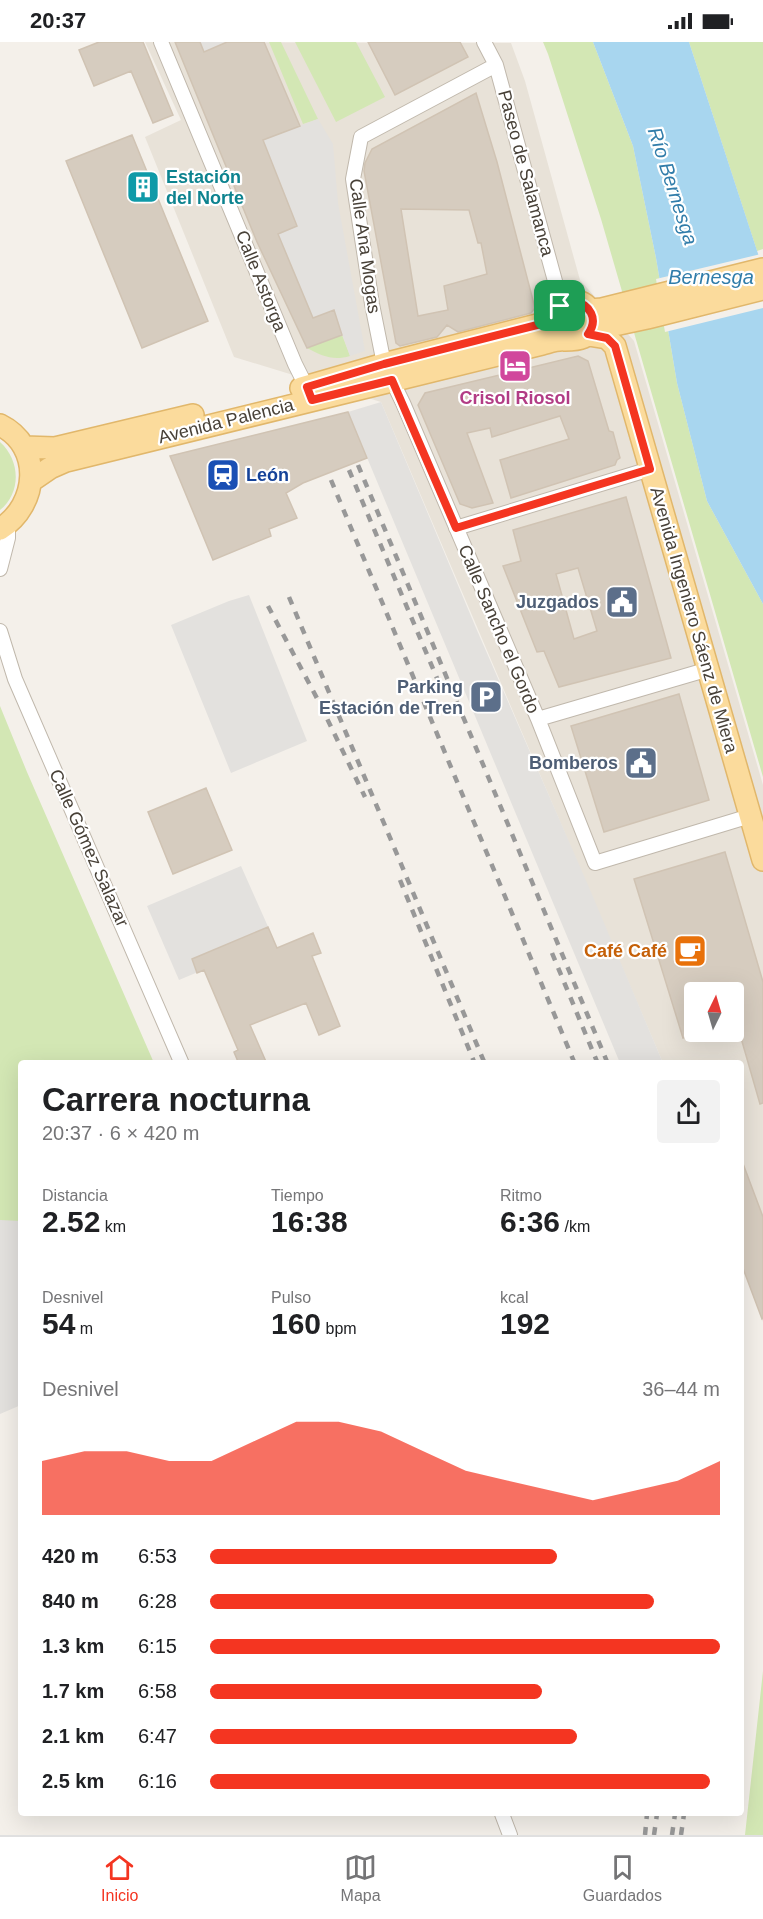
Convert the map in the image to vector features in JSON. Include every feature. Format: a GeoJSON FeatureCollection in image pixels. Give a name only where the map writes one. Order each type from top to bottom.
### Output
{"type":"FeatureCollection","features":[{"type":"Feature","properties":{"kind":"main road"},"geometry":{"type":"LineString","coordinates":[[309,393],[388,372],[557,313],[573,301],[585,305],[590,325],[615,346],[639,313],[763,269]]}},
{"type":"Feature","properties":{"kind":"main road"},"geometry":{"type":"LineString","coordinates":[[388,372],[565,340],[578,341],[602,309],[639,313],[763,289]]}},
{"type":"Feature","properties":{"kind":"main road"},"geometry":{"type":"LineString","coordinates":[[557,313],[556,332],[565,340]]}},
{"type":"Feature","properties":{"kind":"main road","name":"Avenida Ingeniero Sáenz de Miera"},"geometry":{"type":"LineString","coordinates":[[615,346],[763,860]]}},
{"type":"Feature","properties":{"kind":"main road","name":"Avenida Palencia"},"geometry":{"type":"LineString","coordinates":[[24,447],[55,448],[309,393]]}},
{"type":"Feature","properties":{"kind":"main road","name":"Avenida Palencia"},"geometry":{"type":"LineString","coordinates":[[31,481],[50,468],[66,461],[309,393]]}},
{"type":"Feature","properties":{"kind":"main road"},"geometry":{"type":"LineString","coordinates":[[0,425],[16,437],[24,447],[30,466],[31,481],[27,498],[19,512],[4,526]]}},
{"type":"Feature","properties":{"kind":"street","name":"Calle Astorga"},"geometry":{"type":"LineString","coordinates":[[161,42],[309,393]]}},
{"type":"Feature","properties":{"kind":"street","name":"Paseo de Salamanca"},"geometry":{"type":"LineString","coordinates":[[484,42],[496,65],[558,292],[557,313]]}},
{"type":"Feature","properties":{"kind":"street","name":"Calle Ana Mogas"},"geometry":{"type":"LineString","coordinates":[[388,372],[372,304],[353,179],[361,137],[496,65]]}},
{"type":"Feature","properties":{"kind":"street","name":"Calle Sancho el Gordo"},"geometry":{"type":"LineString","coordinates":[[388,372],[538,718],[595,863],[750,816]]}},
{"type":"Feature","properties":{"kind":"street"},"geometry":{"type":"LineString","coordinates":[[456,528],[650,469]]}},
{"type":"Feature","properties":{"kind":"street"},"geometry":{"type":"LineString","coordinates":[[0,569],[7,546],[4,526]]}},
{"type":"Feature","properties":{"kind":"street","name":"Calle Gómez Salazar"},"geometry":{"type":"LineString","coordinates":[[0,631],[15,679],[180,1060]]}},
{"type":"Feature","properties":{"kind":"street"},"geometry":{"type":"LineString","coordinates":[[538,718],[709,669]]}},
{"type":"Feature","properties":{"kind":"street"},"geometry":{"type":"LineString","coordinates":[[503,1816],[510,1835]]}},
{"type":"Feature","properties":{"kind":"shaded area"},"geometry":{"type":"Polygon","coordinates":[[[145,42],[511,43],[525,81],[580,280],[634,341],[763,785],[763,1322],[744,1271],[744,1060],[662,1060],[381,402],[234,357],[145,137],[181,120],[145,42]]]}},
{"type":"Feature","properties":{"kind":"shaded area"},"geometry":{"type":"Polygon","coordinates":[[[200,42],[239,42],[278,134],[318,119],[333,144],[338,203],[365,351],[350,356],[334,311],[313,318],[278,234],[297,226],[224,44],[204,52],[200,42]]]}},
{"type":"Feature","properties":{"kind":"shaded area","name":"Parking Estación de Tren"},"geometry":{"type":"Polygon","coordinates":[[[381,402],[662,1060],[619,1060],[348,412],[381,402]]]}},
{"type":"Feature","properties":{"kind":"shaded area"},"geometry":{"type":"Polygon","coordinates":[[[249,595],[307,741],[231,773],[171,625],[249,595]]]}},
{"type":"Feature","properties":{"kind":"shaded area"},"geometry":{"type":"Polygon","coordinates":[[[241,866],[274,940],[179,980],[147,906],[241,866]]]}},
{"type":"Feature","properties":{"kind":"shaded area"},"geometry":{"type":"Polygon","coordinates":[[[0,1220],[18,1221],[18,1406],[0,1414],[0,1220]]]}},
{"type":"Feature","properties":{"kind":"green space"},"geometry":{"type":"Polygon","coordinates":[[[269,42],[281,42],[318,119],[303,124],[269,42]]]}},
{"type":"Feature","properties":{"kind":"green space"},"geometry":{"type":"Polygon","coordinates":[[[295,42],[356,42],[385,97],[336,122],[295,42]]]}},
{"type":"Feature","properties":{"kind":"green space"},"geometry":{"type":"Polygon","coordinates":[[[543,42],[593,42],[633,146],[656,258],[677,383],[707,501],[763,604],[763,777],[601,219],[543,42]]]}},
{"type":"Feature","properties":{"kind":"green space"},"geometry":{"type":"Polygon","coordinates":[[[689,42],[763,42],[763,249],[757,251],[689,42]]]}},
{"type":"Feature","properties":{"kind":"green space"},"geometry":{"type":"Polygon","coordinates":[[[342,335],[350,356],[328,357],[307,348],[342,335]]]}},
{"type":"Feature","properties":{"kind":"green space"},"geometry":{"type":"Polygon","coordinates":[[[0,442],[12,458],[16,476],[12,494],[0,510],[0,442]]]}},
{"type":"Feature","properties":{"kind":"green space"},"geometry":{"type":"Polygon","coordinates":[[[0,706],[153,1060],[18,1060],[18,1221],[0,1221],[0,706]]]}},
{"type":"Feature","properties":{"kind":"green space"},"geometry":{"type":"Polygon","coordinates":[[[763,1671],[763,1835],[745,1835],[763,1671]]]}},
{"type":"Feature","properties":{"kind":"water","name":"Bernesga"},"geometry":{"type":"Polygon","coordinates":[[[593,42],[689,42],[763,269],[763,604],[707,501],[677,383],[656,258],[633,146],[593,42]]]}},
{"type":"Feature","properties":{"kind":"pier"},"geometry":{"type":"Polygon","coordinates":[[[761,254],[763,259],[763,308],[665,332],[656,279],[761,254]]]}},
{"type":"Feature","properties":{"kind":"building"},"geometry":{"type":"Polygon","coordinates":[[[99,42],[143,42],[173,115],[153,123],[131,71],[94,86],[79,50],[99,42]]]}},
{"type":"Feature","properties":{"kind":"building"},"geometry":{"type":"Polygon","coordinates":[[[175,42],[200,42],[204,52],[227,42],[264,42],[300,126],[263,140],[297,226],[278,234],[313,318],[334,310],[342,335],[307,348],[257,242],[175,42]]]}},
{"type":"Feature","properties":{"kind":"building"},"geometry":{"type":"Polygon","coordinates":[[[368,42],[460,42],[468,57],[395,95],[368,42]]]}},
{"type":"Feature","properties":{"kind":"building"},"geometry":{"type":"Polygon","coordinates":[[[476,93],[497,162],[535,308],[531,313],[458,332],[447,325],[437,337],[400,346],[396,343],[364,171],[372,149],[476,93]],[[401,209],[418,316],[448,310],[444,286],[487,274],[481,243],[478,243],[469,210],[401,209]]]}},
{"type":"Feature","properties":{"kind":"building"},"geometry":{"type":"Polygon","coordinates":[[[132,135],[208,321],[142,348],[66,161],[132,135]]]}},
{"type":"Feature","properties":{"kind":"building"},"geometry":{"type":"Polygon","coordinates":[[[578,356],[588,361],[609,431],[613,432],[620,458],[615,465],[511,498],[500,460],[569,439],[560,416],[492,437],[490,428],[467,433],[493,503],[472,508],[460,504],[418,405],[425,393],[578,356]]]}},
{"type":"Feature","properties":{"kind":"building","name":"León"},"geometry":{"type":"Polygon","coordinates":[[[348,412],[367,458],[303,483],[286,493],[297,518],[269,529],[271,536],[213,560],[170,456],[348,412]]]}},
{"type":"Feature","properties":{"kind":"building","name":"Juzgados"},"geometry":{"type":"Polygon","coordinates":[[[626,497],[671,658],[559,687],[544,651],[537,652],[503,566],[521,561],[513,530],[626,497]],[[578,568],[556,574],[574,639],[597,631],[578,568]]]}},
{"type":"Feature","properties":{"kind":"building","name":"Bomberos"},"geometry":{"type":"Polygon","coordinates":[[[679,694],[709,800],[604,832],[571,726],[679,694]]]}},
{"type":"Feature","properties":{"kind":"building"},"geometry":{"type":"Polygon","coordinates":[[[206,788],[232,850],[173,874],[148,812],[206,788]]]}},
{"type":"Feature","properties":{"kind":"building"},"geometry":{"type":"Polygon","coordinates":[[[725,852],[763,982],[763,1103],[760,1104],[742,1042],[744,1042],[744,982],[684,982],[683,1038],[634,879],[725,852]]]}},
{"type":"Feature","properties":{"kind":"building"},"geometry":{"type":"Polygon","coordinates":[[[268,927],[277,948],[313,933],[321,953],[312,956],[340,1026],[319,1035],[306,1003],[250,1025],[265,1060],[237,1060],[234,1052],[238,1050],[204,970],[197,973],[192,959],[268,927]]]}},
{"type":"Feature","properties":{"kind":"building"},"geometry":{"type":"Polygon","coordinates":[[[744,1166],[763,1217],[762,1319],[744,1271],[744,1166]]]}},
{"type":"Feature","properties":{"kind":"railway"},"geometry":{"type":"LineString","coordinates":[[358,465],[606,1060]]}},
{"type":"Feature","properties":{"kind":"railway"},"geometry":{"type":"LineString","coordinates":[[349,470],[442,690]]}},
{"type":"Feature","properties":{"kind":"railway"},"geometry":{"type":"LineString","coordinates":[[331,480],[573,1060]]}},
{"type":"Feature","properties":{"kind":"railway"},"geometry":{"type":"LineString","coordinates":[[289,597],[483,1060]]}},
{"type":"Feature","properties":{"kind":"railway"},"geometry":{"type":"LineString","coordinates":[[268,606],[319,702],[365,797]]}},
{"type":"Feature","properties":{"kind":"railway"},"geometry":{"type":"LineString","coordinates":[[400,880],[473,1060]]}},
{"type":"Feature","properties":{"kind":"railway"},"geometry":{"type":"LineString","coordinates":[[552,953],[596,1060]]}},
{"type":"Feature","properties":{"kind":"railway"},"geometry":{"type":"LineString","coordinates":[[645,1835],[647,1816]]}},
{"type":"Feature","properties":{"kind":"railway"},"geometry":{"type":"LineString","coordinates":[[654,1835],[657,1816]]}},
{"type":"Feature","properties":{"kind":"railway"},"geometry":{"type":"LineString","coordinates":[[672,1835],[675,1816]]}},
{"type":"Feature","properties":{"kind":"railway"},"geometry":{"type":"LineString","coordinates":[[681,1835],[684,1816]]}},
{"type":"Feature","properties":{"kind":"place","name":"Estación del Norte"},"geometry":{"type":"Point","coordinates":[143,187]}},
{"type":"Feature","properties":{"kind":"place","name":"Crisol Riosol"},"geometry":{"type":"Point","coordinates":[515,366]}},
{"type":"Feature","properties":{"kind":"place","name":"León"},"geometry":{"type":"Point","coordinates":[223,475]}},
{"type":"Feature","properties":{"kind":"place","name":"Juzgados"},"geometry":{"type":"Point","coordinates":[622,602]}},
{"type":"Feature","properties":{"kind":"place","name":"Parking Estación de Tren"},"geometry":{"type":"Point","coordinates":[486,697]}},
{"type":"Feature","properties":{"kind":"place","name":"Bomberos"},"geometry":{"type":"Point","coordinates":[641,763]}},
{"type":"Feature","properties":{"kind":"place","name":"Café Café"},"geometry":{"type":"Point","coordinates":[690,951]}},
{"type":"Feature","properties":{"kind":"route"},"geometry":{"type":"LineString","coordinates":[[573,301],[585,305],[590,310],[593,319],[593,325],[588,334],[607,338],[615,346],[650,469],[456,528],[392,380],[312,400],[307,387],[384,364],[553,321],[556,310],[560,306],[573,301]]}},
{"type":"Feature","properties":{"kind":"water label","name":"Río Bernesga"},"geometry":{"type":"Point","coordinates":[673,186]}}]}
